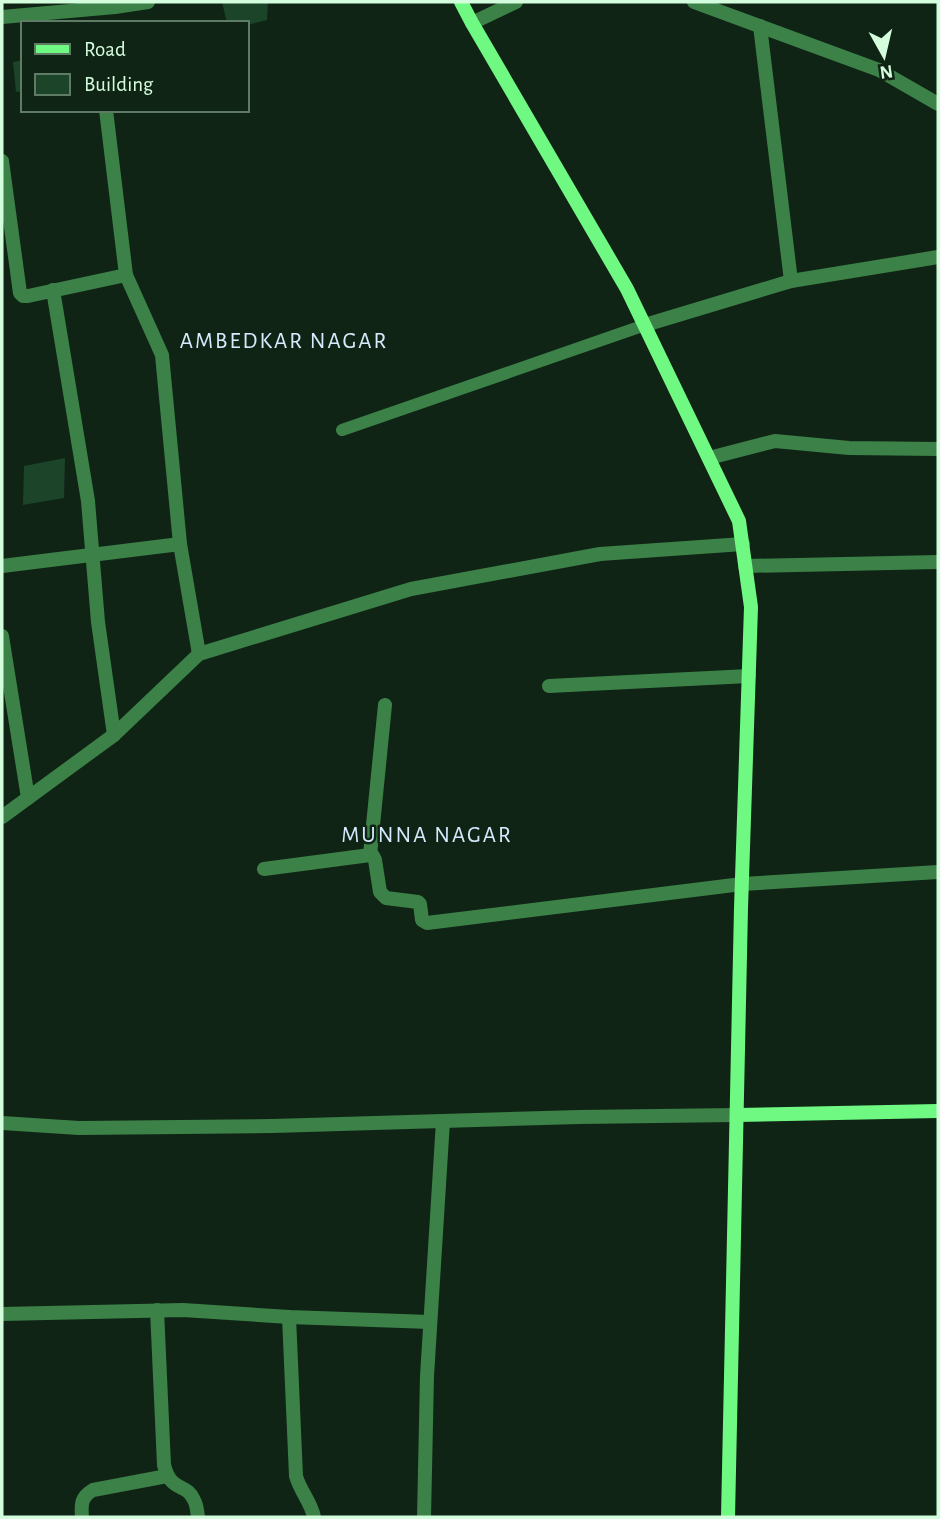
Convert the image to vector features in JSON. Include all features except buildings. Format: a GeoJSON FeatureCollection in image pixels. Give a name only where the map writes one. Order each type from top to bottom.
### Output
{"type":"FeatureCollection","features":[{"type":"Feature","properties":{"kind":"main road"},"geometry":{"type":"LineString","coordinates":[[461,2],[627,289],[739,521],[751,607],[728,1517]]}},
{"type":"Feature","properties":{"kind":"main road"},"geometry":{"type":"LineString","coordinates":[[737,1115],[938,1111]]}},
{"type":"Feature","properties":{"kind":"street"},"geometry":{"type":"LineString","coordinates":[[2,17],[94,16],[115,7],[148,2]]}},
{"type":"Feature","properties":{"kind":"street"},"geometry":{"type":"LineString","coordinates":[[472,23],[516,2]]}},
{"type":"Feature","properties":{"kind":"street"},"geometry":{"type":"LineString","coordinates":[[694,2],[879,70],[938,104]]}},
{"type":"Feature","properties":{"kind":"street"},"geometry":{"type":"LineString","coordinates":[[760,26],[791,281]]}},
{"type":"Feature","properties":{"kind":"street"},"geometry":{"type":"LineString","coordinates":[[106,112],[126,275],[162,355],[180,544],[199,654]]}},
{"type":"Feature","properties":{"kind":"street"},"geometry":{"type":"LineString","coordinates":[[2,161],[20,293],[23,296],[126,275]]}},
{"type":"Feature","properties":{"kind":"street"},"geometry":{"type":"LineString","coordinates":[[645,325],[791,281],[938,257]]}},
{"type":"Feature","properties":{"kind":"street"},"geometry":{"type":"LineString","coordinates":[[53,290],[88,501],[98,622],[114,735]]}},
{"type":"Feature","properties":{"kind":"street"},"geometry":{"type":"LineString","coordinates":[[709,458],[775,441],[849,448],[938,449]]}},
{"type":"Feature","properties":{"kind":"street"},"geometry":{"type":"LineString","coordinates":[[2,566],[180,544]]}},
{"type":"Feature","properties":{"kind":"street"},"geometry":{"type":"LineString","coordinates":[[2,817],[114,735],[199,654],[411,589],[600,554],[743,544]]}},
{"type":"Feature","properties":{"kind":"street"},"geometry":{"type":"LineString","coordinates":[[745,566],[938,562]]}},
{"type":"Feature","properties":{"kind":"street"},"geometry":{"type":"LineString","coordinates":[[2,636],[28,798]]}},
{"type":"Feature","properties":{"kind":"street"},"geometry":{"type":"LineString","coordinates":[[549,686],[748,676]]}},
{"type":"Feature","properties":{"kind":"street"},"geometry":{"type":"LineString","coordinates":[[370,855],[386,705]]}},
{"type":"Feature","properties":{"kind":"street"},"geometry":{"type":"LineString","coordinates":[[264,869],[370,855],[375,860],[380,892],[386,898],[418,902],[422,919],[427,923],[742,884],[938,872]]}},
{"type":"Feature","properties":{"kind":"street"},"geometry":{"type":"LineString","coordinates":[[2,1123],[79,1128],[272,1126],[737,1115]]}},
{"type":"Feature","properties":{"kind":"street"},"geometry":{"type":"LineString","coordinates":[[424,1517],[427,1376],[443,1121]]}},
{"type":"Feature","properties":{"kind":"street"},"geometry":{"type":"LineString","coordinates":[[157,1310],[164,1465],[171,1482],[193,1496],[198,1517]]}},
{"type":"Feature","properties":{"kind":"street"},"geometry":{"type":"LineString","coordinates":[[2,1314],[183,1310],[430,1322]]}},
{"type":"Feature","properties":{"kind":"street"},"geometry":{"type":"LineString","coordinates":[[289,1317],[296,1476],[301,1491],[312,1507],[314,1517]]}},
{"type":"Feature","properties":{"kind":"street"},"geometry":{"type":"LineString","coordinates":[[82,1517],[81,1501],[93,1490],[167,1476]]}},
{"type":"Feature","properties":{"kind":"lane"},"geometry":{"type":"LineString","coordinates":[[342,430],[645,325]]}},
{"type":"Feature","properties":{"kind":"district","name":"AMBEDKAR NAGAR"},"geometry":{"type":"Point","coordinates":[284,340]}},
{"type":"Feature","properties":{"kind":"district","name":"MUNNA NAGAR"},"geometry":{"type":"Point","coordinates":[427,834]}}]}
